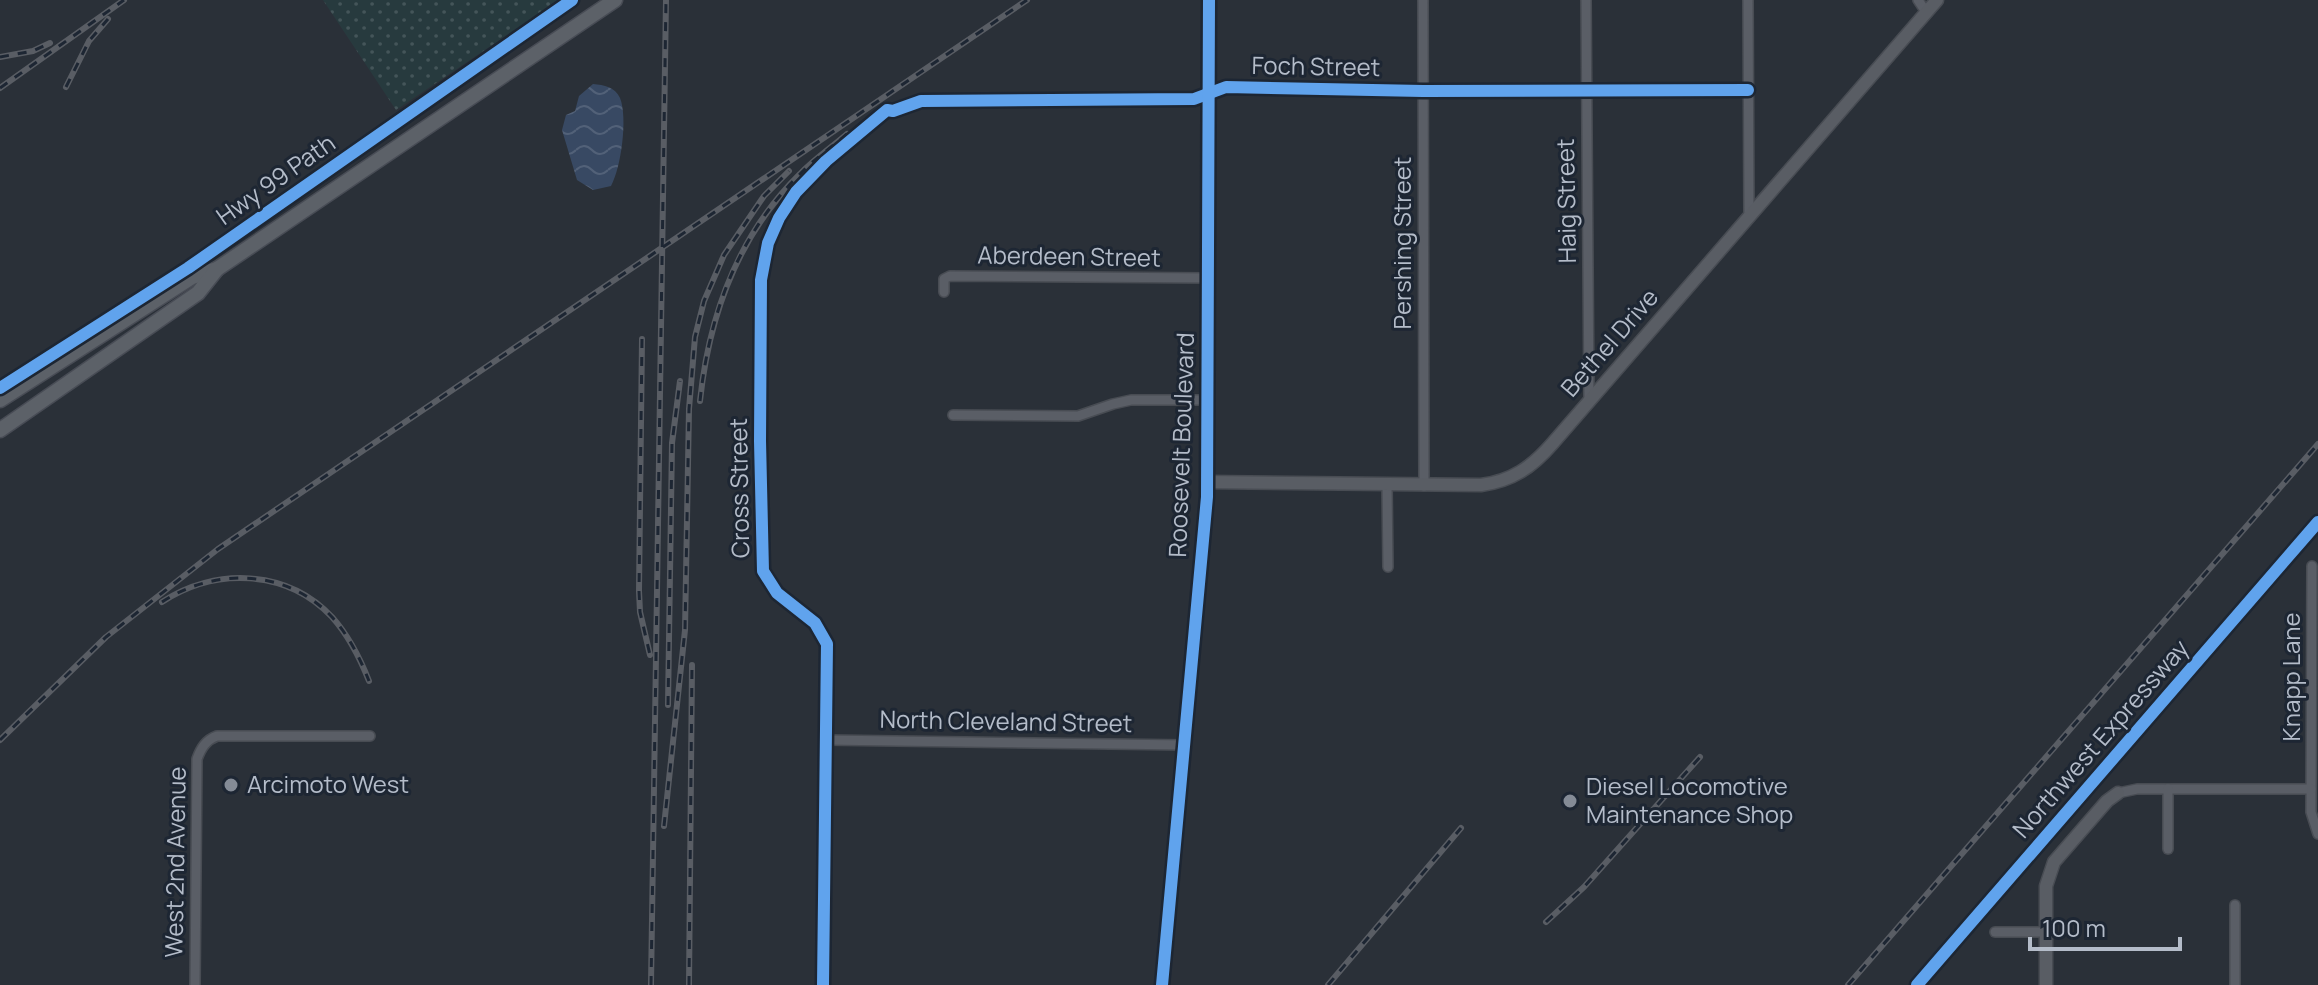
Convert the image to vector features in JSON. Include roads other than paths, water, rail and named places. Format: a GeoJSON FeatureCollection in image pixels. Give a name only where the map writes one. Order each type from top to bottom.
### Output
{"type":"FeatureCollection","features":[{"type":"Feature","properties":{"kind":"main road"},"geometry":{"type":"LineString","coordinates":[[0,400],[192,277],[217,269],[615,0]]}},
{"type":"Feature","properties":{"kind":"main road","name":"Roosevelt Boulevard"},"geometry":{"type":"LineString","coordinates":[[1162,985],[1207,482],[1209,0]]}},
{"type":"Feature","properties":{"kind":"main road","name":"Bethel Drive"},"geometry":{"type":"LineString","coordinates":[[1207,482],[1481,485],[1516,476],[1539,458],[1937,0]]}},
{"type":"Feature","properties":{"kind":"main road"},"geometry":{"type":"LineString","coordinates":[[0,430],[198,293],[217,269]]}},
{"type":"Feature","properties":{"kind":"main road","name":"Northwest Expressway"},"geometry":{"type":"LineString","coordinates":[[1917,985],[2318,522]]}},
{"type":"Feature","properties":{"kind":"main road"},"geometry":{"type":"LineString","coordinates":[[2046,985],[2046,886],[2054,862],[2107,801],[2118,793]]}},
{"type":"Feature","properties":{"kind":"street","name":"Pershing Street"},"geometry":{"type":"LineString","coordinates":[[1423,0],[1424,486]]}},
{"type":"Feature","properties":{"kind":"street","name":"Haig Street"},"geometry":{"type":"LineString","coordinates":[[1586,0],[1589,401]]}},
{"type":"Feature","properties":{"kind":"street"},"geometry":{"type":"LineString","coordinates":[[1748,0],[1749,216]]}},
{"type":"Feature","properties":{"kind":"street"},"geometry":{"type":"LineString","coordinates":[[1918,0],[1926,12]]}},
{"type":"Feature","properties":{"kind":"street","name":"Foch Street"},"geometry":{"type":"LineString","coordinates":[[887,110],[893,111],[921,101],[1194,99],[1226,87],[1423,91],[1748,90]]}},
{"type":"Feature","properties":{"kind":"street","name":"Cross Street"},"geometry":{"type":"LineString","coordinates":[[823,985],[827,644],[815,623],[777,593],[763,571],[761,280],[768,243],[796,192],[826,161],[887,110]]}},
{"type":"Feature","properties":{"kind":"street","name":"Aberdeen Street"},"geometry":{"type":"LineString","coordinates":[[944,292],[944,279],[950,276],[1208,278]]}},
{"type":"Feature","properties":{"kind":"street"},"geometry":{"type":"LineString","coordinates":[[953,415],[1078,416],[1131,400],[1207,400]]}},
{"type":"Feature","properties":{"kind":"street"},"geometry":{"type":"LineString","coordinates":[[1387,485],[1388,567]]}},
{"type":"Feature","properties":{"kind":"street","name":"Knapp Lane"},"geometry":{"type":"LineString","coordinates":[[2312,566],[2311,812],[2318,834]]}},
{"type":"Feature","properties":{"kind":"street","name":"West 2nd Avenue"},"geometry":{"type":"LineString","coordinates":[[195,985],[197,759],[206,743],[211,738],[226,736],[370,736]]}},
{"type":"Feature","properties":{"kind":"street","name":"North Cleveland Street"},"geometry":{"type":"LineString","coordinates":[[826,740],[1185,745]]}},
{"type":"Feature","properties":{"kind":"street"},"geometry":{"type":"LineString","coordinates":[[2118,793],[2137,789],[2311,789]]}},
{"type":"Feature","properties":{"kind":"street"},"geometry":{"type":"LineString","coordinates":[[2168,789],[2168,849]]}},
{"type":"Feature","properties":{"kind":"street"},"geometry":{"type":"LineString","coordinates":[[2235,905],[2235,985]]}},
{"type":"Feature","properties":{"kind":"street"},"geometry":{"type":"LineString","coordinates":[[1995,932],[2046,932]]}},
{"type":"Feature","properties":{"kind":"water"},"geometry":{"type":"Polygon","coordinates":[[[593,84],[615,91],[620,98],[623,118],[615,178],[611,186],[593,190],[577,180],[562,130],[566,115],[575,111],[579,96],[593,84]]]}},
{"type":"Feature","properties":{"kind":"railway"},"geometry":{"type":"LineString","coordinates":[[0,88],[124,0]]}},
{"type":"Feature","properties":{"kind":"railway"},"geometry":{"type":"LineString","coordinates":[[651,985],[666,0]]}},
{"type":"Feature","properties":{"kind":"railway"},"geometry":{"type":"LineString","coordinates":[[0,740],[106,637],[218,549],[1027,0]]}},
{"type":"Feature","properties":{"kind":"railway"},"geometry":{"type":"LineString","coordinates":[[66,87],[89,41],[108,19]]}},
{"type":"Feature","properties":{"kind":"railway"},"geometry":{"type":"LineString","coordinates":[[0,57],[33,51],[50,43]]}},
{"type":"Feature","properties":{"kind":"railway"},"geometry":{"type":"LineString","coordinates":[[700,401],[704,369],[719,308],[743,250],[778,198],[805,169],[847,134]]}},
{"type":"Feature","properties":{"kind":"railway"},"geometry":{"type":"LineString","coordinates":[[664,826],[685,630],[689,409],[695,337],[704,301],[724,255],[764,196],[789,171]]}},
{"type":"Feature","properties":{"kind":"railway"},"geometry":{"type":"LineString","coordinates":[[642,339],[639,591],[640,612],[650,655]]}},
{"type":"Feature","properties":{"kind":"railway"},"geometry":{"type":"LineString","coordinates":[[668,705],[672,443],[680,381]]}},
{"type":"Feature","properties":{"kind":"railway"},"geometry":{"type":"LineString","coordinates":[[1848,985],[2318,444]]}},
{"type":"Feature","properties":{"kind":"railway"},"geometry":{"type":"LineString","coordinates":[[162,602],[205,583],[227,579],[250,578],[294,589],[314,601],[338,624],[354,648],[369,681]]}},
{"type":"Feature","properties":{"kind":"railway"},"geometry":{"type":"LineString","coordinates":[[689,985],[692,665]]}},
{"type":"Feature","properties":{"kind":"railway"},"geometry":{"type":"LineString","coordinates":[[1546,922],[1584,887],[1700,757]]}},
{"type":"Feature","properties":{"kind":"railway"},"geometry":{"type":"LineString","coordinates":[[1328,985],[1461,828]]}},
{"type":"Feature","properties":{"kind":"place","name":"Arcimoto West"},"geometry":{"type":"Point","coordinates":[231,785]}},
{"type":"Feature","properties":{"kind":"place","name":"Diesel Locomotive Maintenance Shop"},"geometry":{"type":"Point","coordinates":[1570,801]}}]}
